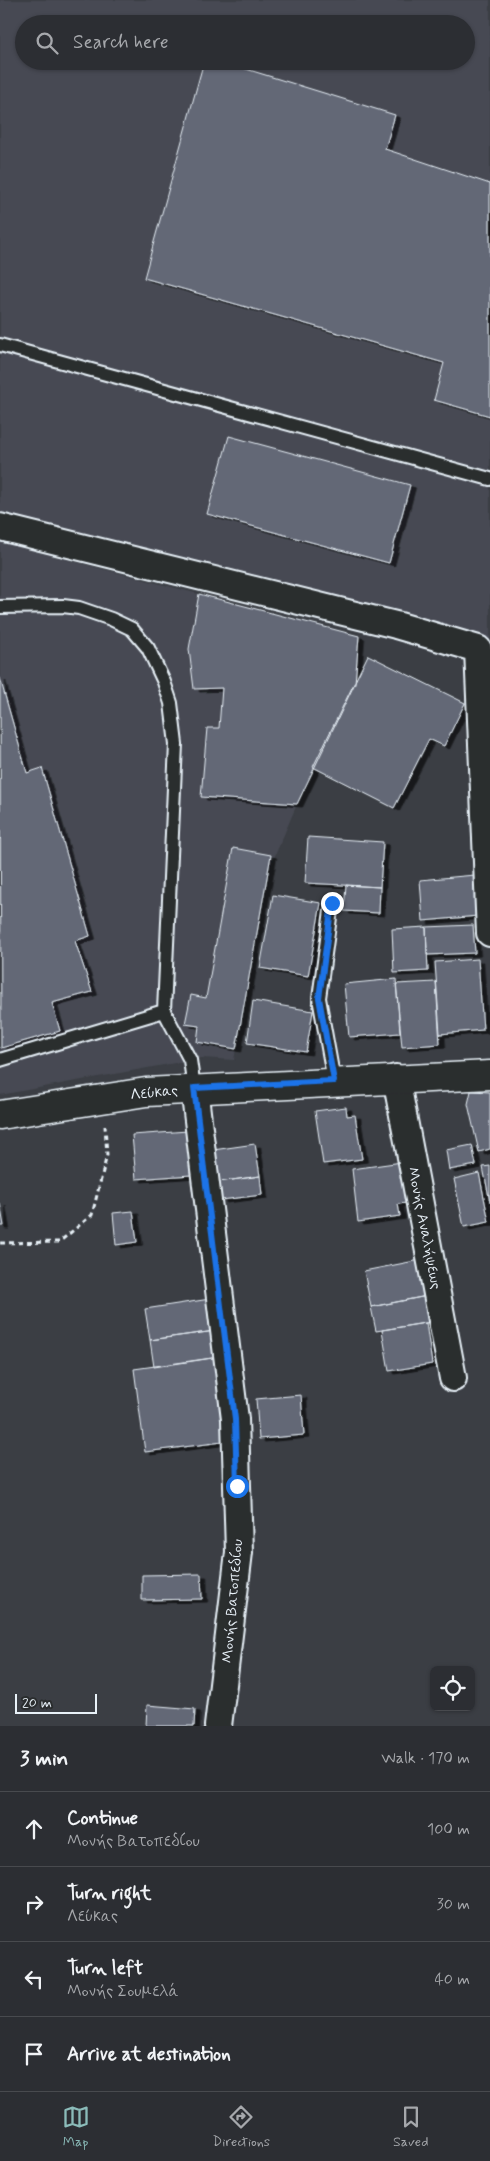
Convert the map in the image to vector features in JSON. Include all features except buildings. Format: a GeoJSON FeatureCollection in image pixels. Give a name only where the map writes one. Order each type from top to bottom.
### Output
{"type":"FeatureCollection","features":[{"type":"Feature","properties":{"kind":"street"},"geometry":{"type":"LineString","coordinates":[[0,527],[396,625],[478,649],[490,933]]}},
{"type":"Feature","properties":{"kind":"street","name":"Λεύκας"},"geometry":{"type":"LineString","coordinates":[[0,1115],[103,1098],[194,1088],[490,1075]]}},
{"type":"Feature","properties":{"kind":"street","name":"Μονής Αναλήψεως"},"geometry":{"type":"LineString","coordinates":[[396,1078],[453,1378]]}},
{"type":"Feature","properties":{"kind":"street","name":"Μονής Βατοπεδίου"},"geometry":{"type":"LineString","coordinates":[[194,1088],[235,1419],[239,1552],[218,1726]]}},
{"type":"Feature","properties":{"kind":"lane"},"geometry":{"type":"LineString","coordinates":[[0,345],[490,479]]}},
{"type":"Feature","properties":{"kind":"lane"},"geometry":{"type":"LineString","coordinates":[[0,607],[63,606],[112,619],[132,629],[140,636],[164,682],[171,703],[176,744],[164,1011],[190,1060],[194,1088]]}},
{"type":"Feature","properties":{"kind":"lane"},"geometry":{"type":"LineString","coordinates":[[332,903],[319,998],[334,1081]]}},
{"type":"Feature","properties":{"kind":"lane"},"geometry":{"type":"LineString","coordinates":[[0,1060],[164,1011]]}},
{"type":"Feature","properties":{"kind":"path"},"geometry":{"type":"LineString","coordinates":[[0,1243],[59,1242],[92,1215],[107,1155],[103,1098]]}},
{"type":"Feature","properties":{"kind":"shaded area"},"geometry":{"type":"Polygon","coordinates":[[[0,0],[490,0],[490,643],[0,514],[0,0]]]}},
{"type":"Feature","properties":{"kind":"shaded area"},"geometry":{"type":"Polygon","coordinates":[[[0,542],[359,636],[355,683],[313,767],[267,874],[234,1060],[202,1058],[0,1095],[0,542]]]}},
{"type":"Feature","properties":{"kind":"route"},"geometry":{"type":"LineString","coordinates":[[237,1486],[235,1419],[194,1088],[334,1081],[319,998],[332,903]]}}]}
